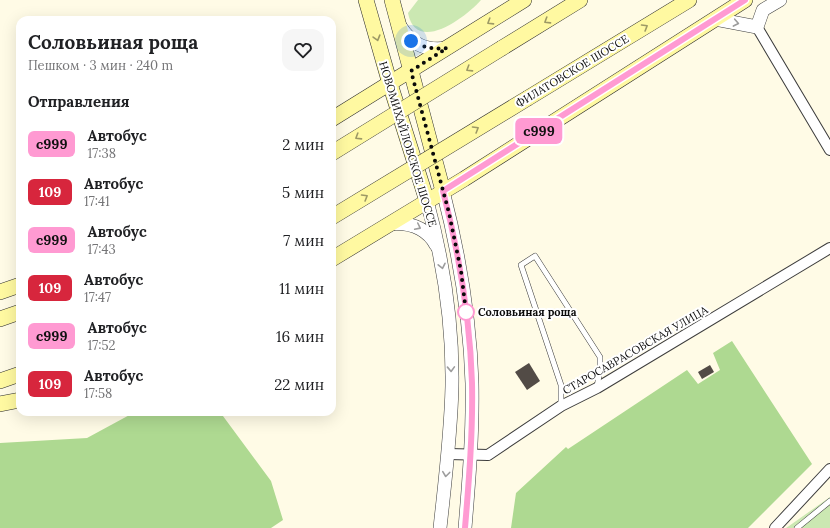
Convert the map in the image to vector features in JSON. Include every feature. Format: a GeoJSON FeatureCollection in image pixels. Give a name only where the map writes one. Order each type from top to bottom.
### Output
{"type":"FeatureCollection","features":[{"type":"Feature","properties":{"kind":"main road","name":"НОВОМИХАЙЛОВСКОЕ ШОССЕ"},"geometry":{"type":"LineString","coordinates":[[366,0],[390,84],[427,201]]}},
{"type":"Feature","properties":{"kind":"main road","name":"НОВОМИХАЙЛОВСКОЕ ШОССЕ"},"geometry":{"type":"LineString","coordinates":[[392,0],[443,191]]}},
{"type":"Feature","properties":{"kind":"main road"},"geometry":{"type":"LineString","coordinates":[[336,118],[524,0]]}},
{"type":"Feature","properties":{"kind":"main road"},"geometry":{"type":"LineString","coordinates":[[336,151],[580,0]]}},
{"type":"Feature","properties":{"kind":"main road","name":"ФИЛАТОВСКОЕ ШОССЕ"},"geometry":{"type":"LineString","coordinates":[[336,215],[689,0]]}},
{"type":"Feature","properties":{"kind":"main road"},"geometry":{"type":"LineString","coordinates":[[336,257],[443,191],[745,0]]}},
{"type":"Feature","properties":{"kind":"main road"},"geometry":{"type":"LineString","coordinates":[[0,292],[16,286]]}},
{"type":"Feature","properties":{"kind":"main road"},"geometry":{"type":"LineString","coordinates":[[0,319],[16,313]]}},
{"type":"Feature","properties":{"kind":"main road"},"geometry":{"type":"LineString","coordinates":[[0,381],[16,375]]}},
{"type":"Feature","properties":{"kind":"main road"},"geometry":{"type":"LineString","coordinates":[[0,404],[16,401]]}},
{"type":"Feature","properties":{"kind":"street"},"geometry":{"type":"LineString","coordinates":[[757,26],[763,10],[780,0]]}},
{"type":"Feature","properties":{"kind":"street"},"geometry":{"type":"LineString","coordinates":[[715,19],[757,26]]}},
{"type":"Feature","properties":{"kind":"street"},"geometry":{"type":"LineString","coordinates":[[398,22],[411,41],[436,50],[447,48]]}},
{"type":"Feature","properties":{"kind":"street"},"geometry":{"type":"LineString","coordinates":[[757,26],[830,150]]}},
{"type":"Feature","properties":{"kind":"street","name":"НОВОМИХАЙЛОВСКОЕ ШОССЕ"},"geometry":{"type":"LineString","coordinates":[[443,191],[461,271],[472,383],[470,456],[465,528]]}},
{"type":"Feature","properties":{"kind":"street","name":"НОВОМИХАЙЛОВСКОЕ ШОССЕ"},"geometry":{"type":"LineString","coordinates":[[427,201],[443,273],[450,330],[452,385],[449,454],[440,528]]}},
{"type":"Feature","properties":{"kind":"street"},"geometry":{"type":"LineString","coordinates":[[389,224],[400,223],[415,226],[425,231],[433,238],[438,248]]}},
{"type":"Feature","properties":{"kind":"street","name":"СТАРОСАВРАСОВСКАЯ УЛИЦА"},"geometry":{"type":"LineString","coordinates":[[449,454],[470,456],[488,455],[561,406],[597,388],[830,248]]}},
{"type":"Feature","properties":{"kind":"street"},"geometry":{"type":"LineString","coordinates":[[775,528],[830,469]]}},
{"type":"Feature","properties":{"kind":"lane"},"geometry":{"type":"LineString","coordinates":[[561,406],[561,384],[521,265],[535,256],[600,357],[600,370],[597,388]]}},
{"type":"Feature","properties":{"kind":"lane"},"geometry":{"type":"LineString","coordinates":[[797,528],[830,501]]}},
{"type":"Feature","properties":{"kind":"green space"},"geometry":{"type":"Polygon","coordinates":[[[418,0],[481,0],[453,23],[442,29],[431,32],[421,31],[413,25],[408,13],[418,0]]]}},
{"type":"Feature","properties":{"kind":"green space"},"geometry":{"type":"Polygon","coordinates":[[[732,341],[812,464],[748,528],[511,528],[516,493],[566,447],[568,449],[687,370],[698,384],[720,370],[713,353],[732,341]]]}},
{"type":"Feature","properties":{"kind":"green space"},"geometry":{"type":"Polygon","coordinates":[[[128,416],[223,416],[271,481],[283,520],[271,528],[0,528],[0,443],[87,438],[128,416]]]}},
{"type":"Feature","properties":{"kind":"green space"},"geometry":{"type":"Polygon","coordinates":[[[830,497],[830,528],[786,528],[789,526],[830,497]]]}},
{"type":"Feature","properties":{"kind":"building"},"geometry":{"type":"Polygon","coordinates":[[[529,363],[540,381],[527,390],[515,372],[529,363]]]}},
{"type":"Feature","properties":{"kind":"building"},"geometry":{"type":"Polygon","coordinates":[[[710,365],[714,372],[702,379],[698,372],[710,365]]]}},
{"type":"Feature","properties":{"kind":"bus line","name":"с999"},"geometry":{"type":"LineString","coordinates":[[465,528],[470,456],[472,383],[461,271],[443,191],[558,120],[642,64],[745,0]]}},
{"type":"Feature","properties":{"kind":"place","name":"Соловьиная роща"},"geometry":{"type":"Point","coordinates":[466,312]}},
{"type":"Feature","properties":{"kind":"route"},"geometry":{"type":"LineString","coordinates":[[411,41],[436,50],[447,48],[411,71],[449,213],[461,271],[466,312]]}}]}
